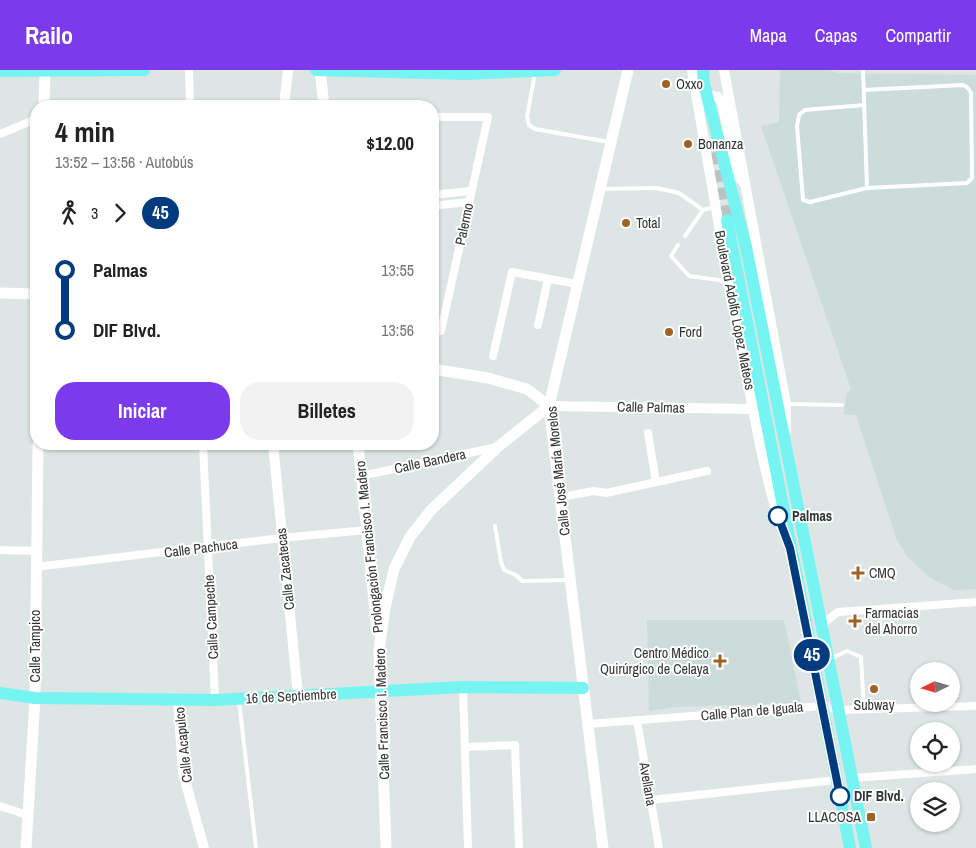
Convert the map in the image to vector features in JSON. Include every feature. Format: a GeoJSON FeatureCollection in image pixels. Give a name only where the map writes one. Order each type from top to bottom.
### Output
{"type":"FeatureCollection","features":[{"type":"Feature","properties":{"kind":"main road"},"geometry":{"type":"LineString","coordinates":[[0,71],[144,70]]}},
{"type":"Feature","properties":{"kind":"main road"},"geometry":{"type":"LineString","coordinates":[[323,100],[318,70],[466,74],[555,70]]}},
{"type":"Feature","properties":{"kind":"main road","name":"Calle José María Morelos"},"geometry":{"type":"LineString","coordinates":[[603,848],[561,496],[548,406],[628,70]]}},
{"type":"Feature","properties":{"kind":"main road"},"geometry":{"type":"LineString","coordinates":[[693,70],[704,84]]}},
{"type":"Feature","properties":{"kind":"main road","name":"Boulevard Adolfo López Mateos"},"geometry":{"type":"LineString","coordinates":[[703,70],[704,84],[746,247],[866,848]]}},
{"type":"Feature","properties":{"kind":"main road"},"geometry":{"type":"LineString","coordinates":[[44,100],[45,71]]}},
{"type":"Feature","properties":{"kind":"main road","name":"Boulevard Adolfo López Mateos"},"geometry":{"type":"LineString","coordinates":[[727,220],[850,848]]}},
{"type":"Feature","properties":{"kind":"main road"},"geometry":{"type":"LineString","coordinates":[[0,293],[30,294]]}},
{"type":"Feature","properties":{"kind":"main road"},"geometry":{"type":"LineString","coordinates":[[439,371],[488,378],[527,389],[548,406]]}},
{"type":"Feature","properties":{"kind":"main road","name":"Calle Francisco I. Madero"},"geometry":{"type":"LineString","coordinates":[[386,848],[379,650],[385,608],[394,569],[410,537],[432,510],[499,446],[548,406]]}},
{"type":"Feature","properties":{"kind":"main road","name":"Calle Tampico"},"geometry":{"type":"LineString","coordinates":[[26,848],[35,698],[35,567],[38,450]]}},
{"type":"Feature","properties":{"kind":"main road","name":"Prolongación Francisco I. Madero"},"geometry":{"type":"LineString","coordinates":[[359,450],[379,650]]}},
{"type":"Feature","properties":{"kind":"main road","name":"16 de Septiembre"},"geometry":{"type":"LineString","coordinates":[[0,693],[35,698],[215,700],[463,687],[583,688]]}},
{"type":"Feature","properties":{"kind":"street"},"geometry":{"type":"LineString","coordinates":[[189,70],[190,100]]}},
{"type":"Feature","properties":{"kind":"street"},"geometry":{"type":"LineString","coordinates":[[285,100],[288,70]]}},
{"type":"Feature","properties":{"kind":"street","name":"Boulevard Adolfo López Mateos"},"geometry":{"type":"LineString","coordinates":[[693,70],[715,207],[753,409],[772,500],[790,548]]}},
{"type":"Feature","properties":{"kind":"street","name":"Boulevard Adolfo López Mateos"},"geometry":{"type":"LineString","coordinates":[[724,70],[786,404],[786,444]]}},
{"type":"Feature","properties":{"kind":"street"},"geometry":{"type":"LineString","coordinates":[[704,138],[707,121],[704,105],[707,97],[716,96],[724,107],[736,175],[746,185]]}},
{"type":"Feature","properties":{"kind":"street","name":"Palermo"},"geometry":{"type":"LineString","coordinates":[[439,117],[488,117],[439,322]]}},
{"type":"Feature","properties":{"kind":"street"},"geometry":{"type":"LineString","coordinates":[[0,134],[30,122]]}},
{"type":"Feature","properties":{"kind":"street"},"geometry":{"type":"LineString","coordinates":[[439,194],[471,191]]}},
{"type":"Feature","properties":{"kind":"street"},"geometry":{"type":"LineString","coordinates":[[439,205],[468,202]]}},
{"type":"Feature","properties":{"kind":"street"},"geometry":{"type":"LineString","coordinates":[[493,356],[512,272],[577,284]]}},
{"type":"Feature","properties":{"kind":"street"},"geometry":{"type":"LineString","coordinates":[[538,325],[548,279]]}},
{"type":"Feature","properties":{"kind":"street","name":"Calle Palmas"},"geometry":{"type":"LineString","coordinates":[[548,406],[753,409]]}},
{"type":"Feature","properties":{"kind":"street"},"geometry":{"type":"LineString","coordinates":[[648,433],[656,482]]}},
{"type":"Feature","properties":{"kind":"street","name":"Calle Bandera"},"geometry":{"type":"LineString","coordinates":[[361,476],[499,446]]}},
{"type":"Feature","properties":{"kind":"street","name":"Calle Campeche"},"geometry":{"type":"LineString","coordinates":[[203,450],[215,700]]}},
{"type":"Feature","properties":{"kind":"street","name":"Calle Zacatecas"},"geometry":{"type":"LineString","coordinates":[[274,450],[298,695]]}},
{"type":"Feature","properties":{"kind":"street"},"geometry":{"type":"LineString","coordinates":[[561,496],[594,491],[606,493],[707,471]]}},
{"type":"Feature","properties":{"kind":"street","name":"Calle Pachuca"},"geometry":{"type":"LineString","coordinates":[[35,567],[281,538],[367,530]]}},
{"type":"Feature","properties":{"kind":"street"},"geometry":{"type":"LineString","coordinates":[[0,550],[36,551]]}},
{"type":"Feature","properties":{"kind":"street"},"geometry":{"type":"LineString","coordinates":[[821,625],[838,612],[976,602]]}},
{"type":"Feature","properties":{"kind":"street"},"geometry":{"type":"LineString","coordinates":[[463,687],[468,848]]}},
{"type":"Feature","properties":{"kind":"street","name":"Calle Acapulco"},"geometry":{"type":"LineString","coordinates":[[178,699],[183,773],[204,848]]}},
{"type":"Feature","properties":{"kind":"street","name":"Calle Plan de Iguala"},"geometry":{"type":"LineString","coordinates":[[588,724],[822,706],[838,710],[864,710],[976,706]]}},
{"type":"Feature","properties":{"kind":"street","name":"Avellana"},"geometry":{"type":"LineString","coordinates":[[637,720],[659,848]]}},
{"type":"Feature","properties":{"kind":"street"},"geometry":{"type":"LineString","coordinates":[[465,746],[515,745],[519,848]]}},
{"type":"Feature","properties":{"kind":"street"},"geometry":{"type":"LineString","coordinates":[[853,778],[976,768]]}},
{"type":"Feature","properties":{"kind":"street"},"geometry":{"type":"LineString","coordinates":[[650,800],[837,780]]}},
{"type":"Feature","properties":{"kind":"street"},"geometry":{"type":"LineString","coordinates":[[0,806],[27,815]]}},
{"type":"Feature","properties":{"kind":"lane"},"geometry":{"type":"LineString","coordinates":[[863,70],[867,188]]}},
{"type":"Feature","properties":{"kind":"lane"},"geometry":{"type":"LineString","coordinates":[[536,71],[527,117],[529,126],[535,129],[611,142]]}},
{"type":"Feature","properties":{"kind":"lane"},"geometry":{"type":"LineString","coordinates":[[864,90],[963,86],[968,88],[971,93],[972,178],[967,183],[867,188],[810,202],[803,200],[797,126],[798,115],[805,110],[864,105]]}},
{"type":"Feature","properties":{"kind":"lane"},"geometry":{"type":"LineString","coordinates":[[600,189],[657,188],[679,193],[703,210]]}},
{"type":"Feature","properties":{"kind":"lane"},"geometry":{"type":"LineString","coordinates":[[684,236],[703,210],[715,207]]}},
{"type":"Feature","properties":{"kind":"lane"},"geometry":{"type":"LineString","coordinates":[[678,245],[671,256],[689,276],[719,280],[729,286]]}},
{"type":"Feature","properties":{"kind":"lane"},"geometry":{"type":"LineString","coordinates":[[786,404],[842,405]]}},
{"type":"Feature","properties":{"kind":"lane"},"geometry":{"type":"LineString","coordinates":[[495,526],[504,570],[516,575],[522,581],[570,580]]}},
{"type":"Feature","properties":{"kind":"lane"},"geometry":{"type":"LineString","coordinates":[[828,659],[846,651],[861,657],[864,710]]}},
{"type":"Feature","properties":{"kind":"lane"},"geometry":{"type":"LineString","coordinates":[[239,699],[256,848]]}},
{"type":"Feature","properties":{"kind":"shaded area"},"geometry":{"type":"Polygon","coordinates":[[[780,70],[829,70],[837,73],[976,75],[976,589],[955,590],[929,577],[907,556],[896,538],[856,415],[844,415],[846,394],[851,389],[761,126],[779,122],[780,70]]]}},
{"type":"Feature","properties":{"kind":"shaded area","name":"Centro Médico Quirúrgico de Celaya"},"geometry":{"type":"Polygon","coordinates":[[[647,620],[784,620],[801,703],[675,707],[649,711],[647,620]]]}},
{"type":"Feature","properties":{"kind":"tunnel"},"geometry":{"type":"LineString","coordinates":[[717,152],[727,220]]}},
{"type":"Feature","properties":{"kind":"bus line","name":"45"},"geometry":{"type":"LineString","coordinates":[[778,516],[790,548],[840,796]]}},
{"type":"Feature","properties":{"kind":"place","name":"Oxxo"},"geometry":{"type":"Point","coordinates":[666,84]}},
{"type":"Feature","properties":{"kind":"place","name":"Bonanza"},"geometry":{"type":"Point","coordinates":[688,144]}},
{"type":"Feature","properties":{"kind":"place","name":"Total"},"geometry":{"type":"Point","coordinates":[626,223]}},
{"type":"Feature","properties":{"kind":"place","name":"Ford"},"geometry":{"type":"Point","coordinates":[669,332]}},
{"type":"Feature","properties":{"kind":"place","name":"Palmas"},"geometry":{"type":"Point","coordinates":[778,516]}},
{"type":"Feature","properties":{"kind":"place","name":"CMQ"},"geometry":{"type":"Point","coordinates":[858,573]}},
{"type":"Feature","properties":{"kind":"place","name":"Farmacias del Ahorro"},"geometry":{"type":"Point","coordinates":[855,621]}},
{"type":"Feature","properties":{"kind":"place","name":"Centro Médico Quirúrgico de Celaya"},"geometry":{"type":"Point","coordinates":[720,661]}},
{"type":"Feature","properties":{"kind":"place","name":"Subway"},"geometry":{"type":"Point","coordinates":[874,689]}},
{"type":"Feature","properties":{"kind":"place","name":"DIF Blvd."},"geometry":{"type":"Point","coordinates":[840,796]}},
{"type":"Feature","properties":{"kind":"place","name":"LLACOSA"},"geometry":{"type":"Point","coordinates":[871,817]}}]}
